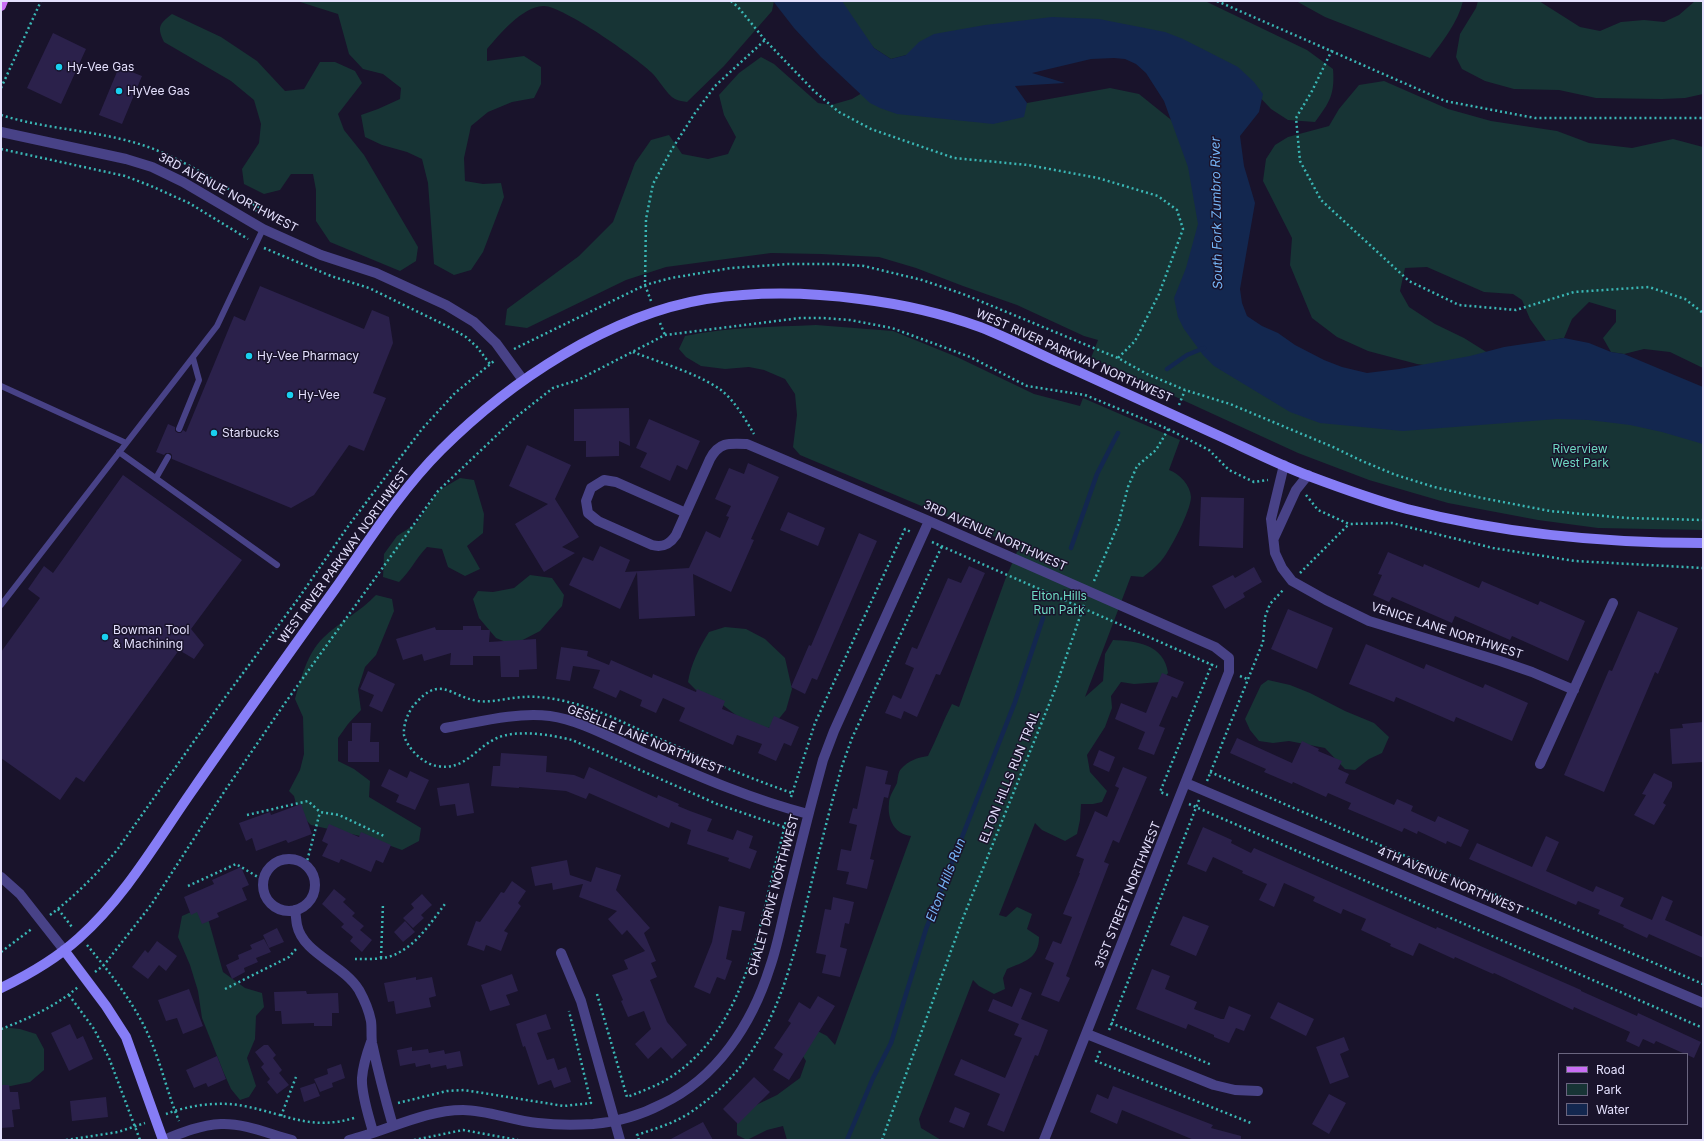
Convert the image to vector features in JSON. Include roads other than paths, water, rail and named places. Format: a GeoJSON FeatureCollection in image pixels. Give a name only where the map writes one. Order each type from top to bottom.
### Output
{"type":"FeatureCollection","features":[{"type":"Feature","properties":{"kind":"main road"},"geometry":{"type":"LineString","coordinates":[[1,6],[3,1]]}},
{"type":"Feature","properties":{"kind":"main road","name":"WEST RIVER PARKWAY NORTHWEST"},"geometry":{"type":"LineString","coordinates":[[1,988],[17,980],[64,950],[80,937],[109,907],[149,855],[190,794],[395,505],[415,479],[441,450],[523,380],[597,336],[671,307],[704,299],[766,293],[798,293],[835,295],[920,309],[982,328],[1284,466],[1404,508],[1515,532],[1580,539],[1646,543],[1703,543]]}},
{"type":"Feature","properties":{"kind":"main road"},"geometry":{"type":"LineString","coordinates":[[64,950],[106,1006],[126,1037],[163,1140]]}},
{"type":"Feature","properties":{"kind":"street","name":"3RD AVENUE NORTHWEST"},"geometry":{"type":"LineString","coordinates":[[1,132],[126,159],[152,167],[183,182],[263,229],[321,255],[376,274],[446,305],[474,322],[496,343],[523,380]]}},
{"type":"Feature","properties":{"kind":"street","name":"3RD AVENUE NORTHWEST"},"geometry":{"type":"LineString","coordinates":[[686,513],[609,480],[594,485],[589,491],[586,501],[588,512],[598,521],[657,547],[668,545],[672,542],[676,535],[686,513],[710,458],[715,450],[727,444],[747,444],[765,450],[929,521],[1089,593],[1215,647],[1229,658]]}},
{"type":"Feature","properties":{"kind":"street","name":"VENICE LANE NORTHWEST"},"geometry":{"type":"LineString","coordinates":[[1284,466],[1271,519],[1275,553],[1282,568],[1292,581],[1326,600],[1370,621],[1500,661],[1532,672],[1574,690]]}},
{"type":"Feature","properties":{"kind":"street"},"geometry":{"type":"LineString","coordinates":[[1273,540],[1296,490],[1308,475]]}},
{"type":"Feature","properties":{"kind":"street","name":"CHALET DRIVE NORTHWEST"},"geometry":{"type":"LineString","coordinates":[[350,1140],[393,1126],[450,1111],[464,1110],[538,1123],[595,1124],[615,1120],[633,1116],[676,1098],[700,1081],[722,1058],[742,1031],[757,1001],[770,967],[808,814],[823,760],[834,731],[929,521]]}},
{"type":"Feature","properties":{"kind":"street"},"geometry":{"type":"LineString","coordinates":[[1540,764],[1613,603]]}},
{"type":"Feature","properties":{"kind":"street","name":"31ST STREET NORTHWEST"},"geometry":{"type":"LineString","coordinates":[[1044,1140],[1229,672],[1229,658]]}},
{"type":"Feature","properties":{"kind":"street","name":"GESELLE LANE NORTHWEST"},"geometry":{"type":"LineString","coordinates":[[445,728],[512,716],[533,715],[569,720],[750,797],[808,814]]}},
{"type":"Feature","properties":{"kind":"street","name":"4TH AVENUE NORTHWEST"},"geometry":{"type":"LineString","coordinates":[[1186,783],[1703,1003]]}},
{"type":"Feature","properties":{"kind":"street"},"geometry":{"type":"LineString","coordinates":[[285,859],[296,859],[306,865],[313,874],[315,884],[313,893],[306,904],[295,910],[282,910],[272,906],[266,899],[262,889],[263,880],[267,869],[275,862],[285,859]]}},
{"type":"Feature","properties":{"kind":"street"},"geometry":{"type":"LineString","coordinates":[[1,877],[20,894],[64,950]]}},
{"type":"Feature","properties":{"kind":"street"},"geometry":{"type":"LineString","coordinates":[[295,910],[297,926],[304,940],[313,951],[335,965],[351,978],[366,1004],[371,1022],[371,1040],[393,1126]]}},
{"type":"Feature","properties":{"kind":"street"},"geometry":{"type":"LineString","coordinates":[[561,953],[581,1001],[620,1140]]}},
{"type":"Feature","properties":{"kind":"street"},"geometry":{"type":"LineString","coordinates":[[1087,1034],[1214,1086],[1235,1090],[1258,1091]]}},
{"type":"Feature","properties":{"kind":"street"},"geometry":{"type":"LineString","coordinates":[[371,1040],[362,1079],[373,1132]]}},
{"type":"Feature","properties":{"kind":"street"},"geometry":{"type":"LineString","coordinates":[[163,1140],[185,1131],[203,1126],[222,1124],[240,1126],[292,1140]]}},
{"type":"Feature","properties":{"kind":"lane"},"geometry":{"type":"LineString","coordinates":[[1,605],[217,326],[263,229]]}},
{"type":"Feature","properties":{"kind":"lane"},"geometry":{"type":"LineString","coordinates":[[179,429],[199,380],[193,358]]}},
{"type":"Feature","properties":{"kind":"lane"},"geometry":{"type":"LineString","coordinates":[[1,386],[126,443]]}},
{"type":"Feature","properties":{"kind":"lane"},"geometry":{"type":"LineString","coordinates":[[119,452],[277,565]]}},
{"type":"Feature","properties":{"kind":"lane"},"geometry":{"type":"LineString","coordinates":[[156,478],[168,457]]}},
{"type":"Feature","properties":{"kind":"water","name":"South Fork Zumbro River"},"geometry":{"type":"Polygon","coordinates":[[[773,1],[842,1],[874,48],[891,59],[906,55],[919,42],[934,34],[985,25],[1052,17],[1099,19],[1165,32],[1183,39],[1238,67],[1254,82],[1263,94],[1259,112],[1240,136],[1244,166],[1255,203],[1240,289],[1242,303],[1247,316],[1262,326],[1278,333],[1295,345],[1324,360],[1342,367],[1367,373],[1399,369],[1470,356],[1504,347],[1564,338],[1589,343],[1611,352],[1624,354],[1703,387],[1703,444],[1662,432],[1630,425],[1589,420],[1557,419],[1403,431],[1320,423],[1290,412],[1214,366],[1203,355],[1184,329],[1178,317],[1174,298],[1186,268],[1198,224],[1188,167],[1164,101],[1146,73],[1136,64],[1125,59],[1091,59],[1032,73],[1065,83],[1015,86],[1027,103],[1024,117],[993,124],[897,114],[870,103],[821,57],[794,28],[773,1]]]}},
{"type":"Feature","properties":{"kind":"waterway","name":"Elton Hills Run"},"geometry":{"type":"LineString","coordinates":[[1167,369],[1187,355],[1204,348]]}},
{"type":"Feature","properties":{"kind":"waterway","name":"Elton Hills Run"},"geometry":{"type":"LineString","coordinates":[[1071,548],[1097,474],[1118,433]]}},
{"type":"Feature","properties":{"kind":"waterway","name":"Elton Hills Run"},"geometry":{"type":"LineString","coordinates":[[847,1140],[873,1078],[891,1043],[926,929],[1015,702],[1043,618]]}},
{"type":"Feature","properties":{"kind":"place","name":"Hy-Vee Gas"},"geometry":{"type":"Point","coordinates":[59,67]}},
{"type":"Feature","properties":{"kind":"place","name":"HyVee Gas"},"geometry":{"type":"Point","coordinates":[119,91]}},
{"type":"Feature","properties":{"kind":"place","name":"Hy-Vee Pharmacy"},"geometry":{"type":"Point","coordinates":[249,356]}},
{"type":"Feature","properties":{"kind":"place","name":"Hy-Vee"},"geometry":{"type":"Point","coordinates":[290,395]}},
{"type":"Feature","properties":{"kind":"place","name":"Starbucks"},"geometry":{"type":"Point","coordinates":[214,433]}},
{"type":"Feature","properties":{"kind":"place","name":"Bowman Tool & Machining"},"geometry":{"type":"Point","coordinates":[105,637]}},
{"type":"Feature","properties":{"kind":"park label","name":"Riverview West Park"},"geometry":{"type":"Point","coordinates":[1580,456]}},
{"type":"Feature","properties":{"kind":"park label","name":"Elton Hills Run Park"},"geometry":{"type":"Point","coordinates":[1059,603]}}]}
